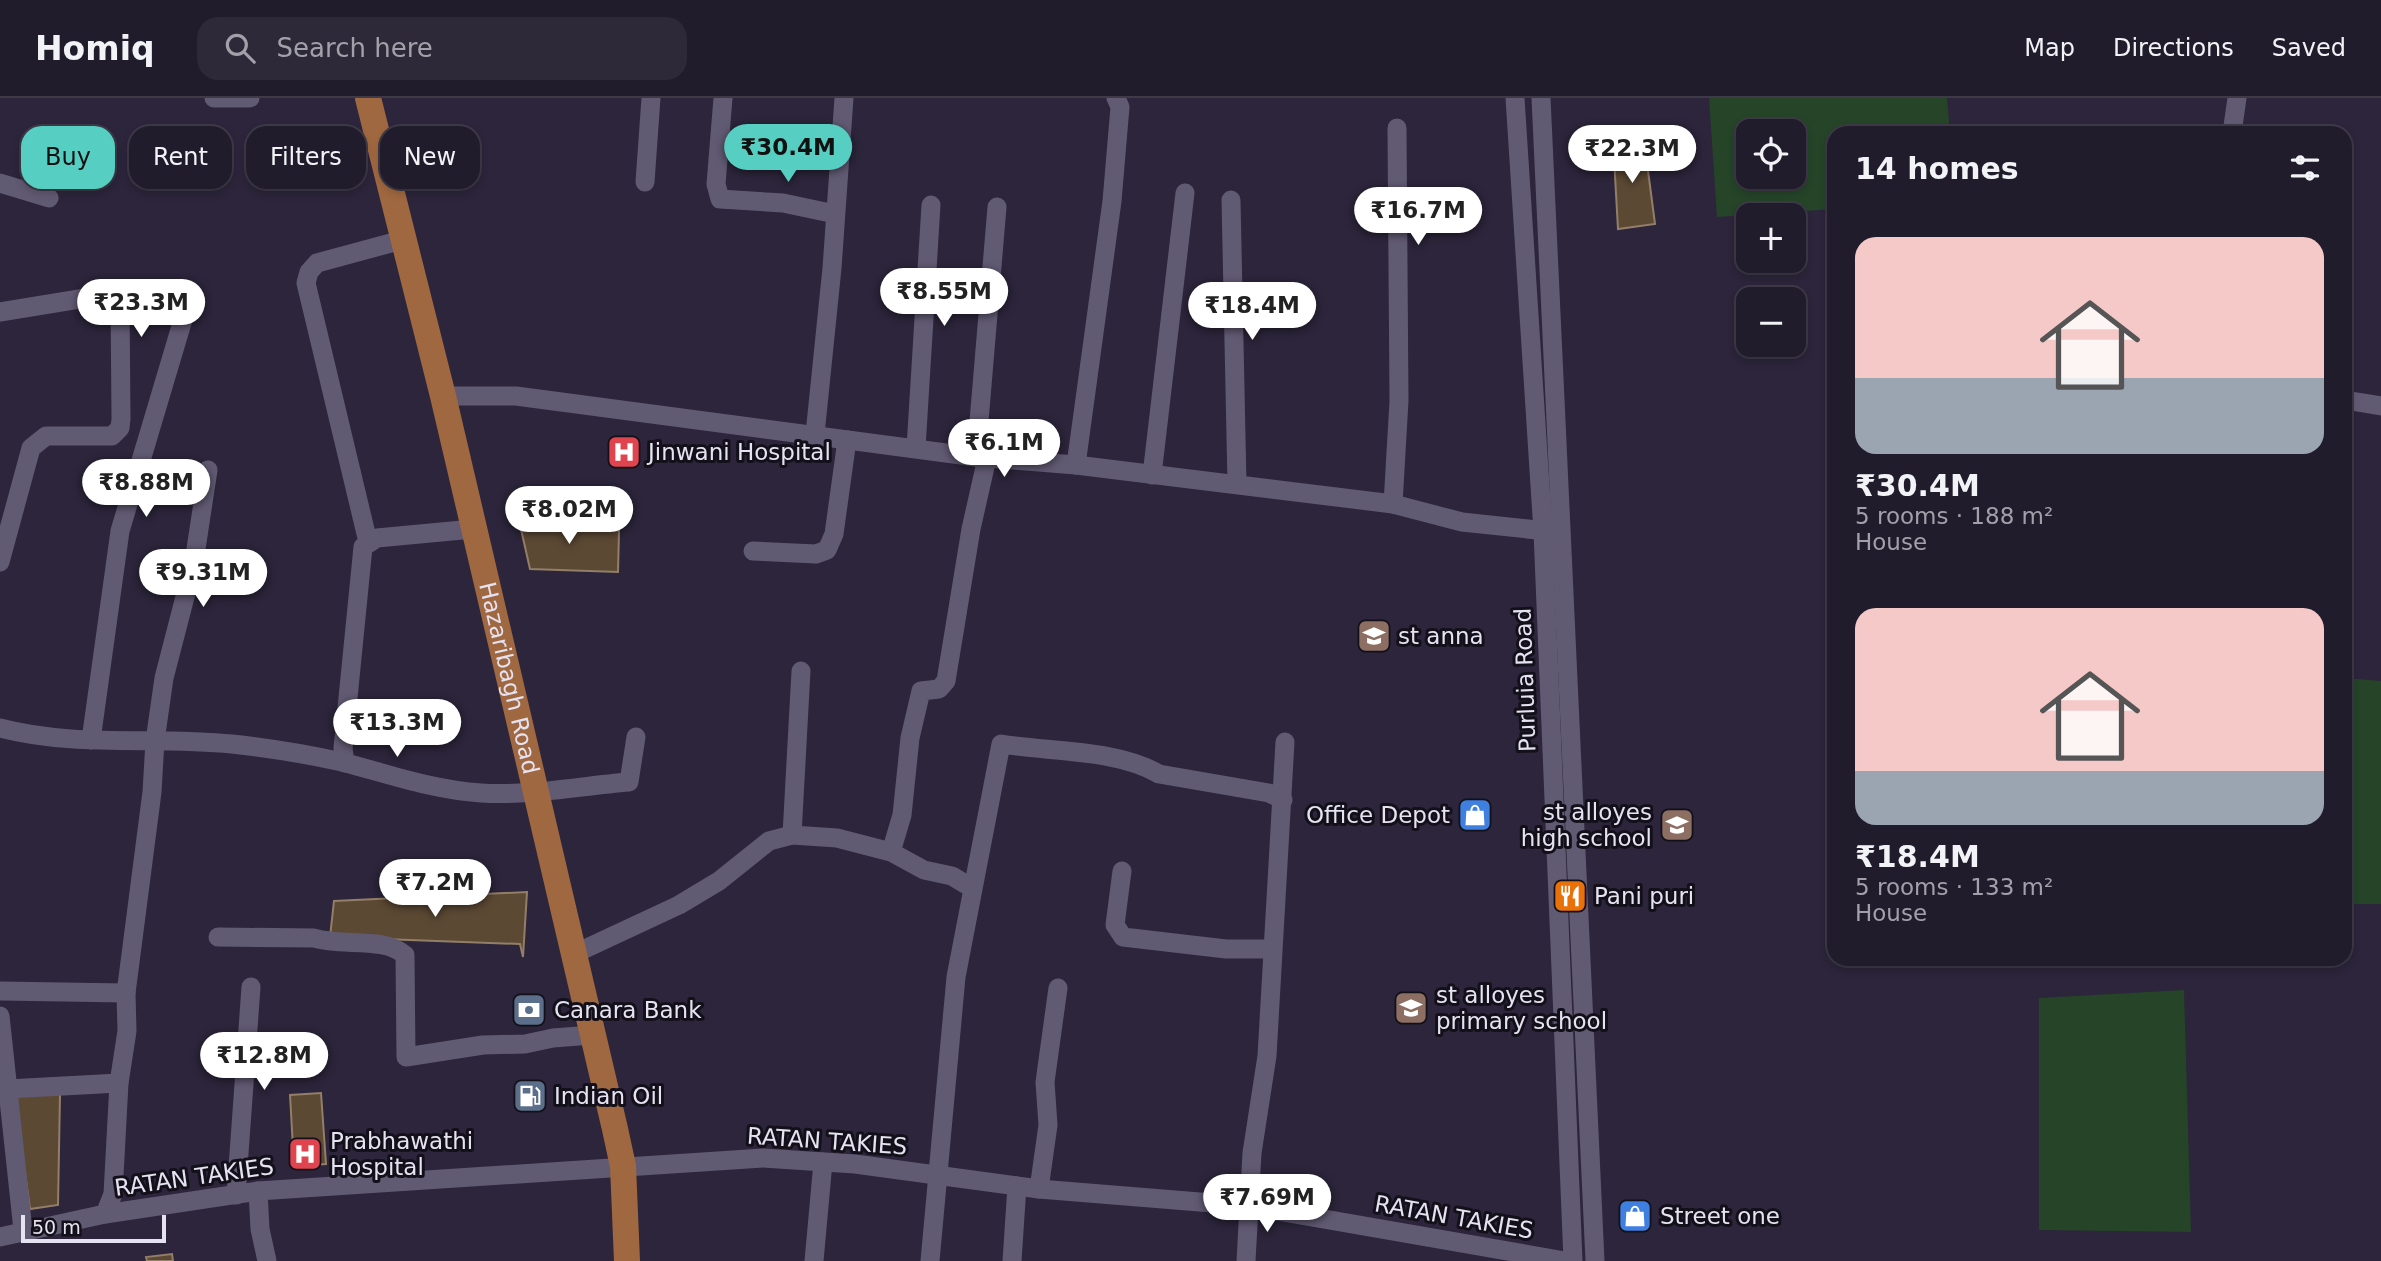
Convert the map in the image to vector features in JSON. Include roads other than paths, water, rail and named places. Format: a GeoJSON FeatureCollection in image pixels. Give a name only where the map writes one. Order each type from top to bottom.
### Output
{"type":"FeatureCollection","features":[{"type":"Feature","properties":{"kind":"main road","name":"Hazaribagh Road"},"geometry":{"type":"LineString","coordinates":[[368,98],[443,396],[623,1166],[627,1261]]}},
{"type":"Feature","properties":{"kind":"street"},"geometry":{"type":"LineString","coordinates":[[214,98],[250,98]]}},
{"type":"Feature","properties":{"kind":"street"},"geometry":{"type":"LineString","coordinates":[[645,182],[651,98]]}},
{"type":"Feature","properties":{"kind":"street"},"geometry":{"type":"LineString","coordinates":[[723,98],[716,184],[720,199],[783,203],[835,214]]}},
{"type":"Feature","properties":{"kind":"street"},"geometry":{"type":"LineString","coordinates":[[815,434],[844,98]]}},
{"type":"Feature","properties":{"kind":"street"},"geometry":{"type":"LineString","coordinates":[[1076,465],[1112,201],[1120,107],[1116,98]]}},
{"type":"Feature","properties":{"kind":"street","name":"Purluia Road"},"geometry":{"type":"LineString","coordinates":[[1515,98],[1543,532],[1573,1261]]}},
{"type":"Feature","properties":{"kind":"street","name":"Purluia Road"},"geometry":{"type":"LineString","coordinates":[[1541,98],[1595,1261]]}},
{"type":"Feature","properties":{"kind":"street"},"geometry":{"type":"LineString","coordinates":[[2233,126],[2237,98]]}},
{"type":"Feature","properties":{"kind":"street"},"geometry":{"type":"LineString","coordinates":[[1393,504],[1399,401],[1397,128]]}},
{"type":"Feature","properties":{"kind":"street"},"geometry":{"type":"LineString","coordinates":[[0,183],[49,198]]}},
{"type":"Feature","properties":{"kind":"street"},"geometry":{"type":"LineString","coordinates":[[1152,475],[1185,193]]}},
{"type":"Feature","properties":{"kind":"street"},"geometry":{"type":"LineString","coordinates":[[1231,200],[1237,484]]}},
{"type":"Feature","properties":{"kind":"street"},"geometry":{"type":"LineString","coordinates":[[916,448],[931,205]]}},
{"type":"Feature","properties":{"kind":"street"},"geometry":{"type":"LineString","coordinates":[[891,852],[902,816],[910,738],[922,691],[939,689],[946,681],[971,529],[981,458],[997,206]]}},
{"type":"Feature","properties":{"kind":"street"},"geometry":{"type":"LineString","coordinates":[[368,542],[306,283],[309,272],[317,263],[402,240]]}},
{"type":"Feature","properties":{"kind":"street"},"geometry":{"type":"LineString","coordinates":[[0,312],[116,293],[120,299],[121,419],[120,428],[112,436],[46,436],[31,448],[0,562]]}},
{"type":"Feature","properties":{"kind":"street"},"geometry":{"type":"LineString","coordinates":[[91,740],[120,531],[190,296]]}},
{"type":"Feature","properties":{"kind":"street"},"geometry":{"type":"LineString","coordinates":[[443,396],[516,396],[981,458],[1076,465],[1237,484],[1393,504],[1462,522],[1563,533]]}},
{"type":"Feature","properties":{"kind":"street"},"geometry":{"type":"LineString","coordinates":[[2352,401],[2381,406]]}},
{"type":"Feature","properties":{"kind":"street"},"geometry":{"type":"LineString","coordinates":[[753,551],[816,554],[827,551],[834,534],[847,440]]}},
{"type":"Feature","properties":{"kind":"street"},"geometry":{"type":"LineString","coordinates":[[105,1214],[113,1194],[119,1083],[127,1031],[126,993],[152,792],[155,741],[164,678],[194,562],[208,470]]}},
{"type":"Feature","properties":{"kind":"street"},"geometry":{"type":"LineString","coordinates":[[345,763],[343,748],[363,548],[368,542],[473,529]]}},
{"type":"Feature","properties":{"kind":"street"},"geometry":{"type":"LineString","coordinates":[[792,835],[802,671]]}},
{"type":"Feature","properties":{"kind":"street"},"geometry":{"type":"LineString","coordinates":[[0,728],[91,740],[229,744],[293,752],[345,763],[395,779],[479,793],[534,794],[556,789],[629,782],[636,737]]}},
{"type":"Feature","properties":{"kind":"street"},"geometry":{"type":"LineString","coordinates":[[1246,1261],[1252,1153],[1267,1056],[1271,949],[1285,742]]}},
{"type":"Feature","properties":{"kind":"street"},"geometry":{"type":"LineString","coordinates":[[930,1261],[956,976],[1001,744],[1065,751],[1145,766],[1159,774],[1269,793],[1283,800]]}},
{"type":"Feature","properties":{"kind":"street"},"geometry":{"type":"LineString","coordinates":[[574,954],[679,905],[719,881],[769,841],[792,835],[837,838],[891,852],[924,870],[952,876],[972,888]]}},
{"type":"Feature","properties":{"kind":"street"},"geometry":{"type":"LineString","coordinates":[[1122,871],[1115,925],[1123,937],[1226,949],[1271,949]]}},
{"type":"Feature","properties":{"kind":"street"},"geometry":{"type":"LineString","coordinates":[[218,937],[314,938],[328,943],[395,946],[405,955],[406,1057],[483,1045],[525,1044],[553,1038],[592,1035]]}},
{"type":"Feature","properties":{"kind":"street"},"geometry":{"type":"LineString","coordinates":[[236,1195],[251,987]]}},
{"type":"Feature","properties":{"kind":"street"},"geometry":{"type":"LineString","coordinates":[[1039,1189],[1048,1125],[1045,1082],[1058,988]]}},
{"type":"Feature","properties":{"kind":"street"},"geometry":{"type":"LineString","coordinates":[[0,991],[126,993]]}},
{"type":"Feature","properties":{"kind":"street"},"geometry":{"type":"LineString","coordinates":[[0,1016],[23,1230]]}},
{"type":"Feature","properties":{"kind":"street"},"geometry":{"type":"LineString","coordinates":[[7,1089],[119,1083]]}},
{"type":"Feature","properties":{"kind":"street","name":"RATAN TAKIES"},"geometry":{"type":"LineString","coordinates":[[0,1237],[105,1214],[258,1191],[763,1158],[937,1174],[1039,1189],[1249,1206],[1565,1261]]}},
{"type":"Feature","properties":{"kind":"street"},"geometry":{"type":"LineString","coordinates":[[814,1261],[823,1162]]}},
{"type":"Feature","properties":{"kind":"street"},"geometry":{"type":"LineString","coordinates":[[1012,1261],[1017,1185]]}},
{"type":"Feature","properties":{"kind":"street"},"geometry":{"type":"LineString","coordinates":[[258,1191],[260,1229],[267,1261]]}},
{"type":"Feature","properties":{"kind":"place","name":"Jinwani Hospital"},"geometry":{"type":"Point","coordinates":[624,452]}},
{"type":"Feature","properties":{"kind":"place","name":"st anna"},"geometry":{"type":"Point","coordinates":[1374,636]}},
{"type":"Feature","properties":{"kind":"place","name":"Office Depot"},"geometry":{"type":"Point","coordinates":[1475,815]}},
{"type":"Feature","properties":{"kind":"place","name":"st alloyes high school"},"geometry":{"type":"Point","coordinates":[1677,825]}},
{"type":"Feature","properties":{"kind":"place","name":"Pani puri"},"geometry":{"type":"Point","coordinates":[1570,896]}},
{"type":"Feature","properties":{"kind":"place","name":"st alloyes primary school"},"geometry":{"type":"Point","coordinates":[1411,1008]}},
{"type":"Feature","properties":{"kind":"place","name":"Canara Bank"},"geometry":{"type":"Point","coordinates":[529,1010]}},
{"type":"Feature","properties":{"kind":"place","name":"Indian Oil"},"geometry":{"type":"Point","coordinates":[530,1096]}},
{"type":"Feature","properties":{"kind":"place","name":"Prabhawathi Hospital"},"geometry":{"type":"Point","coordinates":[305,1154]}},
{"type":"Feature","properties":{"kind":"place","name":"Street one"},"geometry":{"type":"Point","coordinates":[1635,1216]}}]}
